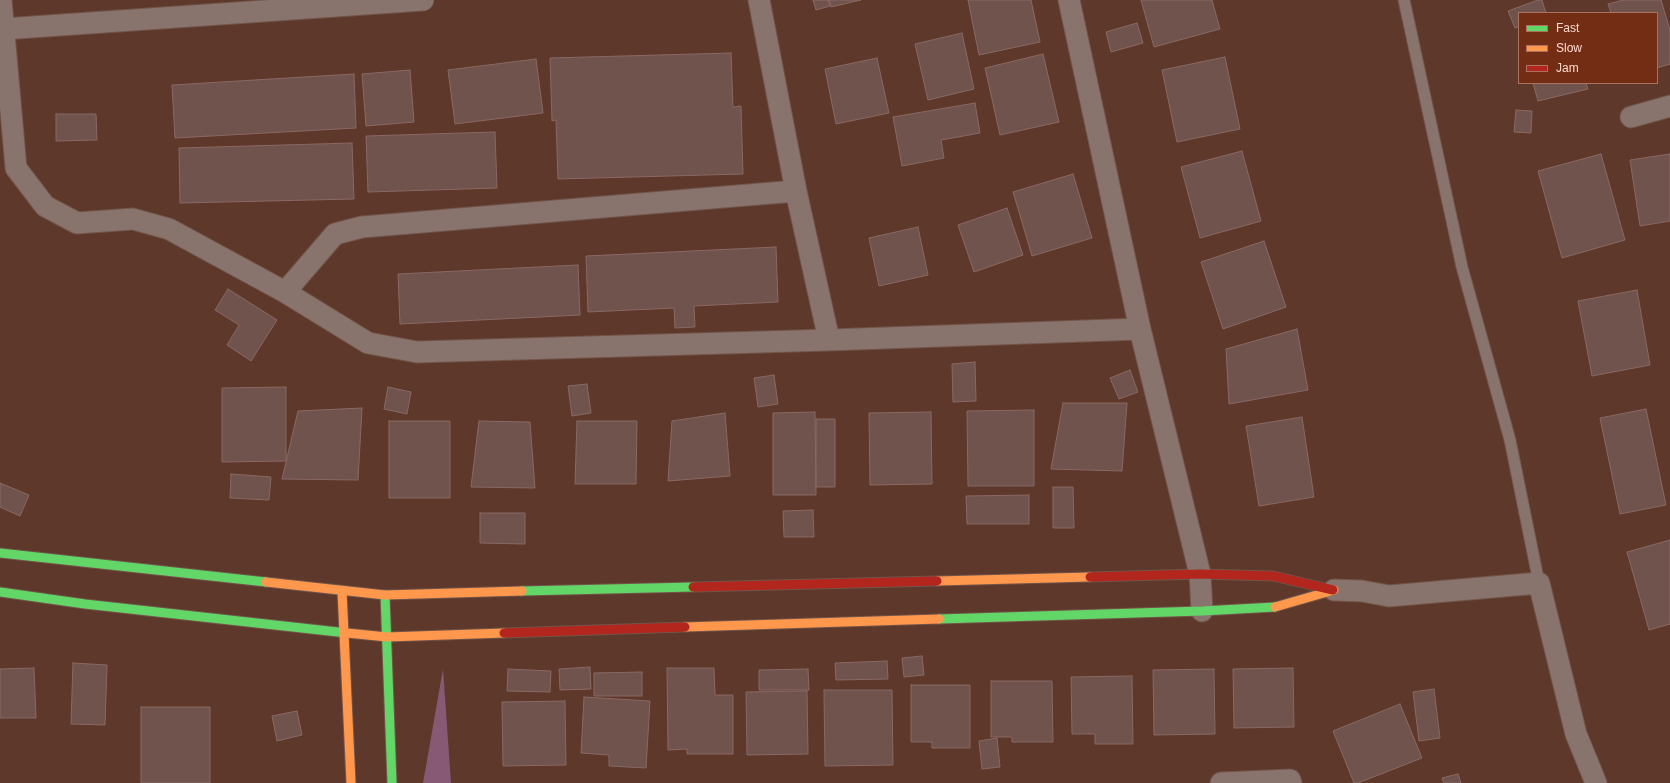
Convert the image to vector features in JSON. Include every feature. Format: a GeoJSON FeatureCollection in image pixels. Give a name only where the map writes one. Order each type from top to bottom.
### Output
{"type":"FeatureCollection","features":[{"type":"Feature","properties":{"kind":"street"},"geometry":{"type":"LineString","coordinates":[[1,0],[16,168],[45,206],[77,223],[132,219],[169,229],[285,292],[368,343],[417,352],[1140,329]]}},
{"type":"Feature","properties":{"kind":"street"},"geometry":{"type":"LineString","coordinates":[[4,29],[423,0]]}},
{"type":"Feature","properties":{"kind":"street"},"geometry":{"type":"LineString","coordinates":[[759,0],[796,192],[829,340]]}},
{"type":"Feature","properties":{"kind":"street"},"geometry":{"type":"LineString","coordinates":[[1069,0],[1140,329],[1200,574],[1202,611]]}},
{"type":"Feature","properties":{"kind":"street"},"geometry":{"type":"LineString","coordinates":[[1631,117],[1670,106]]}},
{"type":"Feature","properties":{"kind":"street"},"geometry":{"type":"LineString","coordinates":[[285,292],[335,234],[362,227],[796,192]]}},
{"type":"Feature","properties":{"kind":"street"},"geometry":{"type":"LineString","coordinates":[[0,553],[385,595],[1200,574],[1273,576],[1334,590],[1362,591],[1389,596],[1539,583],[1576,734],[1596,783]]}},
{"type":"Feature","properties":{"kind":"street"},"geometry":{"type":"LineString","coordinates":[[0,592],[85,604],[343,634],[387,637],[1202,611],[1275,607],[1334,590]]}},
{"type":"Feature","properties":{"kind":"street"},"geometry":{"type":"LineString","coordinates":[[342,591],[351,783]]}},
{"type":"Feature","properties":{"kind":"street"},"geometry":{"type":"LineString","coordinates":[[385,595],[392,783]]}},
{"type":"Feature","properties":{"kind":"street"},"geometry":{"type":"LineString","coordinates":[[1221,783],[1290,780],[1291,783]]}},
{"type":"Feature","properties":{"kind":"lane"},"geometry":{"type":"LineString","coordinates":[[1404,0],[1462,267],[1510,440],[1539,583]]}},
{"type":"Feature","properties":{"kind":"shaded area"},"geometry":{"type":"Polygon","coordinates":[[[443,669],[451,783],[423,783],[443,669]]]}},
{"type":"Feature","properties":{"kind":"building"},"geometry":{"type":"Polygon","coordinates":[[[813,0],[828,0],[830,6],[816,10],[813,0]]]}},
{"type":"Feature","properties":{"kind":"building"},"geometry":{"type":"Polygon","coordinates":[[[829,0],[861,0],[831,7],[829,0]]]}},
{"type":"Feature","properties":{"kind":"building"},"geometry":{"type":"Polygon","coordinates":[[[968,0],[1031,0],[1040,42],[979,55],[968,0]]]}},
{"type":"Feature","properties":{"kind":"building"},"geometry":{"type":"Polygon","coordinates":[[[1141,0],[1212,0],[1220,29],[1154,47],[1141,0]]]}},
{"type":"Feature","properties":{"kind":"building"},"geometry":{"type":"Polygon","coordinates":[[[1538,0],[1542,0],[1546,12],[1518,12],[1518,27],[1515,28],[1508,11],[1538,0]]]}},
{"type":"Feature","properties":{"kind":"building"},"geometry":{"type":"Polygon","coordinates":[[[1623,0],[1661,0],[1670,30],[1670,64],[1658,68],[1658,12],[1611,12],[1608,4],[1623,0]]]}},
{"type":"Feature","properties":{"kind":"building"},"geometry":{"type":"Polygon","coordinates":[[[1137,23],[1143,43],[1111,52],[1106,32],[1137,23]]]}},
{"type":"Feature","properties":{"kind":"building"},"geometry":{"type":"Polygon","coordinates":[[[962,33],[974,89],[928,100],[915,44],[962,33]]]}},
{"type":"Feature","properties":{"kind":"building"},"geometry":{"type":"Polygon","coordinates":[[[731,53],[733,107],[741,106],[743,174],[558,179],[556,120],[552,121],[550,58],[731,53]]]}},
{"type":"Feature","properties":{"kind":"building"},"geometry":{"type":"Polygon","coordinates":[[[1043,54],[1059,122],[1000,135],[985,68],[1043,54]]]}},
{"type":"Feature","properties":{"kind":"building"},"geometry":{"type":"Polygon","coordinates":[[[1225,57],[1240,129],[1177,142],[1162,70],[1225,57]]]}},
{"type":"Feature","properties":{"kind":"building"},"geometry":{"type":"Polygon","coordinates":[[[877,58],[889,113],[836,124],[825,69],[877,58]]]}},
{"type":"Feature","properties":{"kind":"building"},"geometry":{"type":"Polygon","coordinates":[[[536,59],[543,113],[455,124],[448,70],[536,59]]]}},
{"type":"Feature","properties":{"kind":"building"},"geometry":{"type":"Polygon","coordinates":[[[410,70],[414,122],[366,126],[362,74],[410,70]]]}},
{"type":"Feature","properties":{"kind":"building"},"geometry":{"type":"Polygon","coordinates":[[[354,74],[356,128],[175,138],[172,85],[354,74]]]}},
{"type":"Feature","properties":{"kind":"building"},"geometry":{"type":"Polygon","coordinates":[[[1533,84],[1586,84],[1588,89],[1538,101],[1533,84]]]}},
{"type":"Feature","properties":{"kind":"building"},"geometry":{"type":"Polygon","coordinates":[[[975,103],[980,133],[941,140],[944,158],[902,166],[893,117],[975,103]]]}},
{"type":"Feature","properties":{"kind":"building"},"geometry":{"type":"Polygon","coordinates":[[[1516,110],[1532,111],[1531,133],[1514,132],[1516,110]]]}},
{"type":"Feature","properties":{"kind":"building"},"geometry":{"type":"Polygon","coordinates":[[[56,114],[96,114],[97,140],[56,141],[56,114]]]}},
{"type":"Feature","properties":{"kind":"building"},"geometry":{"type":"Polygon","coordinates":[[[495,132],[497,188],[368,192],[366,136],[495,132]]]}},
{"type":"Feature","properties":{"kind":"building"},"geometry":{"type":"Polygon","coordinates":[[[352,143],[354,199],[180,203],[179,148],[352,143]]]}},
{"type":"Feature","properties":{"kind":"building"},"geometry":{"type":"Polygon","coordinates":[[[1242,151],[1261,221],[1200,238],[1181,167],[1242,151]]]}},
{"type":"Feature","properties":{"kind":"building"},"geometry":{"type":"Polygon","coordinates":[[[1601,154],[1625,240],[1562,258],[1538,171],[1601,154]]]}},
{"type":"Feature","properties":{"kind":"building"},"geometry":{"type":"Polygon","coordinates":[[[1670,154],[1670,221],[1640,226],[1630,160],[1670,154]]]}},
{"type":"Feature","properties":{"kind":"building"},"geometry":{"type":"Polygon","coordinates":[[[1073,174],[1092,238],[1032,256],[1013,192],[1073,174]]]}},
{"type":"Feature","properties":{"kind":"building"},"geometry":{"type":"Polygon","coordinates":[[[1007,208],[1023,255],[974,272],[958,225],[1007,208]]]}},
{"type":"Feature","properties":{"kind":"building"},"geometry":{"type":"Polygon","coordinates":[[[918,227],[928,275],[879,286],[869,238],[918,227]]]}},
{"type":"Feature","properties":{"kind":"building"},"geometry":{"type":"Polygon","coordinates":[[[1264,241],[1286,307],[1223,329],[1201,262],[1264,241]]]}},
{"type":"Feature","properties":{"kind":"building"},"geometry":{"type":"Polygon","coordinates":[[[776,247],[778,302],[694,306],[695,327],[675,328],[674,308],[588,312],[586,256],[776,247]]]}},
{"type":"Feature","properties":{"kind":"building"},"geometry":{"type":"Polygon","coordinates":[[[578,265],[580,315],[400,324],[398,274],[578,265]]]}},
{"type":"Feature","properties":{"kind":"building"},"geometry":{"type":"Polygon","coordinates":[[[228,289],[277,320],[251,361],[227,345],[239,325],[215,310],[228,289]]]}},
{"type":"Feature","properties":{"kind":"building"},"geometry":{"type":"Polygon","coordinates":[[[1637,290],[1650,365],[1592,376],[1578,301],[1637,290]]]}},
{"type":"Feature","properties":{"kind":"building"},"geometry":{"type":"Polygon","coordinates":[[[1297,329],[1308,390],[1229,404],[1226,349],[1297,329]]]}},
{"type":"Feature","properties":{"kind":"building"},"geometry":{"type":"Polygon","coordinates":[[[975,362],[976,401],[953,402],[952,364],[975,362]]]}},
{"type":"Feature","properties":{"kind":"building"},"geometry":{"type":"Polygon","coordinates":[[[1130,370],[1138,392],[1119,399],[1110,378],[1130,370]]]}},
{"type":"Feature","properties":{"kind":"building"},"geometry":{"type":"Polygon","coordinates":[[[774,375],[778,404],[758,407],[754,378],[774,375]]]}},
{"type":"Feature","properties":{"kind":"building"},"geometry":{"type":"Polygon","coordinates":[[[587,384],[591,413],[572,416],[568,386],[587,384]]]}},
{"type":"Feature","properties":{"kind":"building"},"geometry":{"type":"Polygon","coordinates":[[[286,387],[286,461],[222,462],[222,388],[286,387]]]}},
{"type":"Feature","properties":{"kind":"building"},"geometry":{"type":"Polygon","coordinates":[[[388,387],[411,392],[407,414],[384,409],[388,387]]]}},
{"type":"Feature","properties":{"kind":"building"},"geometry":{"type":"Polygon","coordinates":[[[1063,403],[1127,403],[1122,471],[1051,469],[1063,403]]]}},
{"type":"Feature","properties":{"kind":"building"},"geometry":{"type":"Polygon","coordinates":[[[362,408],[358,480],[282,479],[298,411],[362,408]]]}},
{"type":"Feature","properties":{"kind":"building"},"geometry":{"type":"Polygon","coordinates":[[[1646,409],[1666,505],[1620,514],[1600,418],[1646,409]]]}},
{"type":"Feature","properties":{"kind":"building"},"geometry":{"type":"Polygon","coordinates":[[[1034,410],[1034,486],[968,486],[967,411],[1034,410]]]}},
{"type":"Feature","properties":{"kind":"building"},"geometry":{"type":"Polygon","coordinates":[[[815,412],[816,495],[773,495],[773,413],[815,412]]]}},
{"type":"Feature","properties":{"kind":"building"},"geometry":{"type":"Polygon","coordinates":[[[931,412],[932,484],[870,485],[869,413],[931,412]]]}},
{"type":"Feature","properties":{"kind":"building"},"geometry":{"type":"Polygon","coordinates":[[[725,413],[730,476],[668,481],[672,421],[725,413]]]}},
{"type":"Feature","properties":{"kind":"building"},"geometry":{"type":"Polygon","coordinates":[[[1302,417],[1314,497],[1259,506],[1246,426],[1302,417]]]}},
{"type":"Feature","properties":{"kind":"building"},"geometry":{"type":"Polygon","coordinates":[[[816,419],[835,419],[835,487],[816,487],[816,419]]]}},
{"type":"Feature","properties":{"kind":"building"},"geometry":{"type":"Polygon","coordinates":[[[389,421],[450,421],[450,498],[389,498],[389,421]]]}},
{"type":"Feature","properties":{"kind":"building"},"geometry":{"type":"Polygon","coordinates":[[[479,421],[530,422],[535,488],[471,487],[479,421]]]}},
{"type":"Feature","properties":{"kind":"building"},"geometry":{"type":"Polygon","coordinates":[[[577,421],[637,421],[636,484],[575,484],[577,421]]]}},
{"type":"Feature","properties":{"kind":"building"},"geometry":{"type":"Polygon","coordinates":[[[231,474],[271,477],[269,500],[230,498],[231,474]]]}},
{"type":"Feature","properties":{"kind":"building"},"geometry":{"type":"Polygon","coordinates":[[[0,483],[29,495],[20,516],[0,507],[0,483]]]}},
{"type":"Feature","properties":{"kind":"building"},"geometry":{"type":"Polygon","coordinates":[[[1053,487],[1073,487],[1074,528],[1053,528],[1053,487]]]}},
{"type":"Feature","properties":{"kind":"building"},"geometry":{"type":"Polygon","coordinates":[[[1029,495],[1029,524],[967,524],[966,496],[1029,495]]]}},
{"type":"Feature","properties":{"kind":"building"},"geometry":{"type":"Polygon","coordinates":[[[813,510],[814,537],[784,537],[783,511],[813,510]]]}},
{"type":"Feature","properties":{"kind":"building"},"geometry":{"type":"Polygon","coordinates":[[[480,513],[525,513],[525,544],[480,543],[480,513]]]}},
{"type":"Feature","properties":{"kind":"building"},"geometry":{"type":"Polygon","coordinates":[[[1670,540],[1670,624],[1649,630],[1627,552],[1670,540]]]}},
{"type":"Feature","properties":{"kind":"building"},"geometry":{"type":"Polygon","coordinates":[[[922,656],[924,675],[904,677],[902,658],[922,656]]]}},
{"type":"Feature","properties":{"kind":"building"},"geometry":{"type":"Polygon","coordinates":[[[887,661],[888,679],[836,680],[835,663],[887,661]]]}},
{"type":"Feature","properties":{"kind":"building"},"geometry":{"type":"Polygon","coordinates":[[[73,663],[107,665],[105,725],[71,724],[73,663]]]}},
{"type":"Feature","properties":{"kind":"building"},"geometry":{"type":"Polygon","coordinates":[[[590,667],[591,689],[560,690],[559,669],[590,667]]]}},
{"type":"Feature","properties":{"kind":"building"},"geometry":{"type":"Polygon","coordinates":[[[34,668],[36,718],[0,718],[0,669],[34,668]]]}},
{"type":"Feature","properties":{"kind":"building"},"geometry":{"type":"Polygon","coordinates":[[[667,668],[714,668],[715,695],[733,695],[733,754],[687,754],[687,749],[668,750],[667,668]]]}},
{"type":"Feature","properties":{"kind":"building"},"geometry":{"type":"Polygon","coordinates":[[[1293,668],[1294,727],[1234,728],[1233,669],[1293,668]]]}},
{"type":"Feature","properties":{"kind":"building"},"geometry":{"type":"Polygon","coordinates":[[[508,669],[551,671],[550,692],[507,691],[508,669]]]}},
{"type":"Feature","properties":{"kind":"building"},"geometry":{"type":"Polygon","coordinates":[[[808,669],[809,690],[759,690],[759,670],[808,669]]]}},
{"type":"Feature","properties":{"kind":"building"},"geometry":{"type":"Polygon","coordinates":[[[1214,669],[1215,734],[1154,735],[1153,670],[1214,669]]]}},
{"type":"Feature","properties":{"kind":"building"},"geometry":{"type":"Polygon","coordinates":[[[642,672],[642,696],[594,696],[594,673],[642,672]]]}},
{"type":"Feature","properties":{"kind":"building"},"geometry":{"type":"Polygon","coordinates":[[[1132,676],[1133,744],[1095,744],[1095,734],[1072,734],[1071,677],[1132,676]]]}},
{"type":"Feature","properties":{"kind":"building"},"geometry":{"type":"Polygon","coordinates":[[[991,681],[1052,681],[1053,742],[1012,742],[1012,737],[991,737],[991,681]]]}},
{"type":"Feature","properties":{"kind":"building"},"geometry":{"type":"Polygon","coordinates":[[[911,685],[970,685],[970,748],[932,748],[932,742],[911,742],[911,685]]]}},
{"type":"Feature","properties":{"kind":"building"},"geometry":{"type":"Polygon","coordinates":[[[1434,689],[1440,738],[1419,741],[1413,692],[1434,689]]]}},
{"type":"Feature","properties":{"kind":"building"},"geometry":{"type":"Polygon","coordinates":[[[824,690],[892,690],[893,765],[825,766],[824,690]]]}},
{"type":"Feature","properties":{"kind":"building"},"geometry":{"type":"Polygon","coordinates":[[[807,691],[808,754],[747,755],[746,692],[807,691]]]}},
{"type":"Feature","properties":{"kind":"building"},"geometry":{"type":"Polygon","coordinates":[[[584,697],[650,701],[646,768],[609,766],[609,755],[581,753],[584,697]]]}},
{"type":"Feature","properties":{"kind":"building"},"geometry":{"type":"Polygon","coordinates":[[[565,701],[566,765],[503,766],[502,702],[565,701]]]}},
{"type":"Feature","properties":{"kind":"building"},"geometry":{"type":"Polygon","coordinates":[[[1400,704],[1422,758],[1358,783],[1354,783],[1333,731],[1400,704]]]}},
{"type":"Feature","properties":{"kind":"building"},"geometry":{"type":"Polygon","coordinates":[[[141,707],[210,707],[210,783],[141,783],[141,707]]]}},
{"type":"Feature","properties":{"kind":"building"},"geometry":{"type":"Polygon","coordinates":[[[297,711],[302,735],[277,741],[272,716],[297,711]]]}},
{"type":"Feature","properties":{"kind":"building"},"geometry":{"type":"Polygon","coordinates":[[[997,738],[1000,767],[982,769],[979,741],[997,738]]]}},
{"type":"Feature","properties":{"kind":"building"},"geometry":{"type":"Polygon","coordinates":[[[1458,774],[1461,783],[1444,783],[1442,778],[1458,774]]]}},
{"type":"Feature","properties":{"kind":"traffic: fast"},"geometry":{"type":"LineString","coordinates":[[0,553],[266,582]]}},
{"type":"Feature","properties":{"kind":"traffic: fast"},"geometry":{"type":"LineString","coordinates":[[522,591],[693,587]]}},
{"type":"Feature","properties":{"kind":"traffic: fast"},"geometry":{"type":"LineString","coordinates":[[0,592],[85,604],[347,633]]}},
{"type":"Feature","properties":{"kind":"traffic: fast"},"geometry":{"type":"LineString","coordinates":[[385,595],[392,783]]}},
{"type":"Feature","properties":{"kind":"traffic: fast"},"geometry":{"type":"LineString","coordinates":[[939,619],[1202,611],[1275,607]]}},
{"type":"Feature","properties":{"kind":"traffic: slow"},"geometry":{"type":"LineString","coordinates":[[937,581],[1090,577]]}},
{"type":"Feature","properties":{"kind":"traffic: slow"},"geometry":{"type":"LineString","coordinates":[[266,582],[385,595],[522,591]]}},
{"type":"Feature","properties":{"kind":"traffic: slow"},"geometry":{"type":"LineString","coordinates":[[1275,607],[1334,590]]}},
{"type":"Feature","properties":{"kind":"traffic: slow"},"geometry":{"type":"LineString","coordinates":[[342,591],[351,783]]}},
{"type":"Feature","properties":{"kind":"traffic: slow"},"geometry":{"type":"LineString","coordinates":[[685,627],[939,619]]}},
{"type":"Feature","properties":{"kind":"traffic: slow"},"geometry":{"type":"LineString","coordinates":[[347,633],[387,637],[504,633]]}},
{"type":"Feature","properties":{"kind":"traffic: jam"},"geometry":{"type":"LineString","coordinates":[[1090,577],[1200,574],[1273,576],[1333,590]]}},
{"type":"Feature","properties":{"kind":"traffic: jam"},"geometry":{"type":"LineString","coordinates":[[693,587],[937,581]]}},
{"type":"Feature","properties":{"kind":"traffic: jam"},"geometry":{"type":"LineString","coordinates":[[504,633],[685,627]]}}]}
